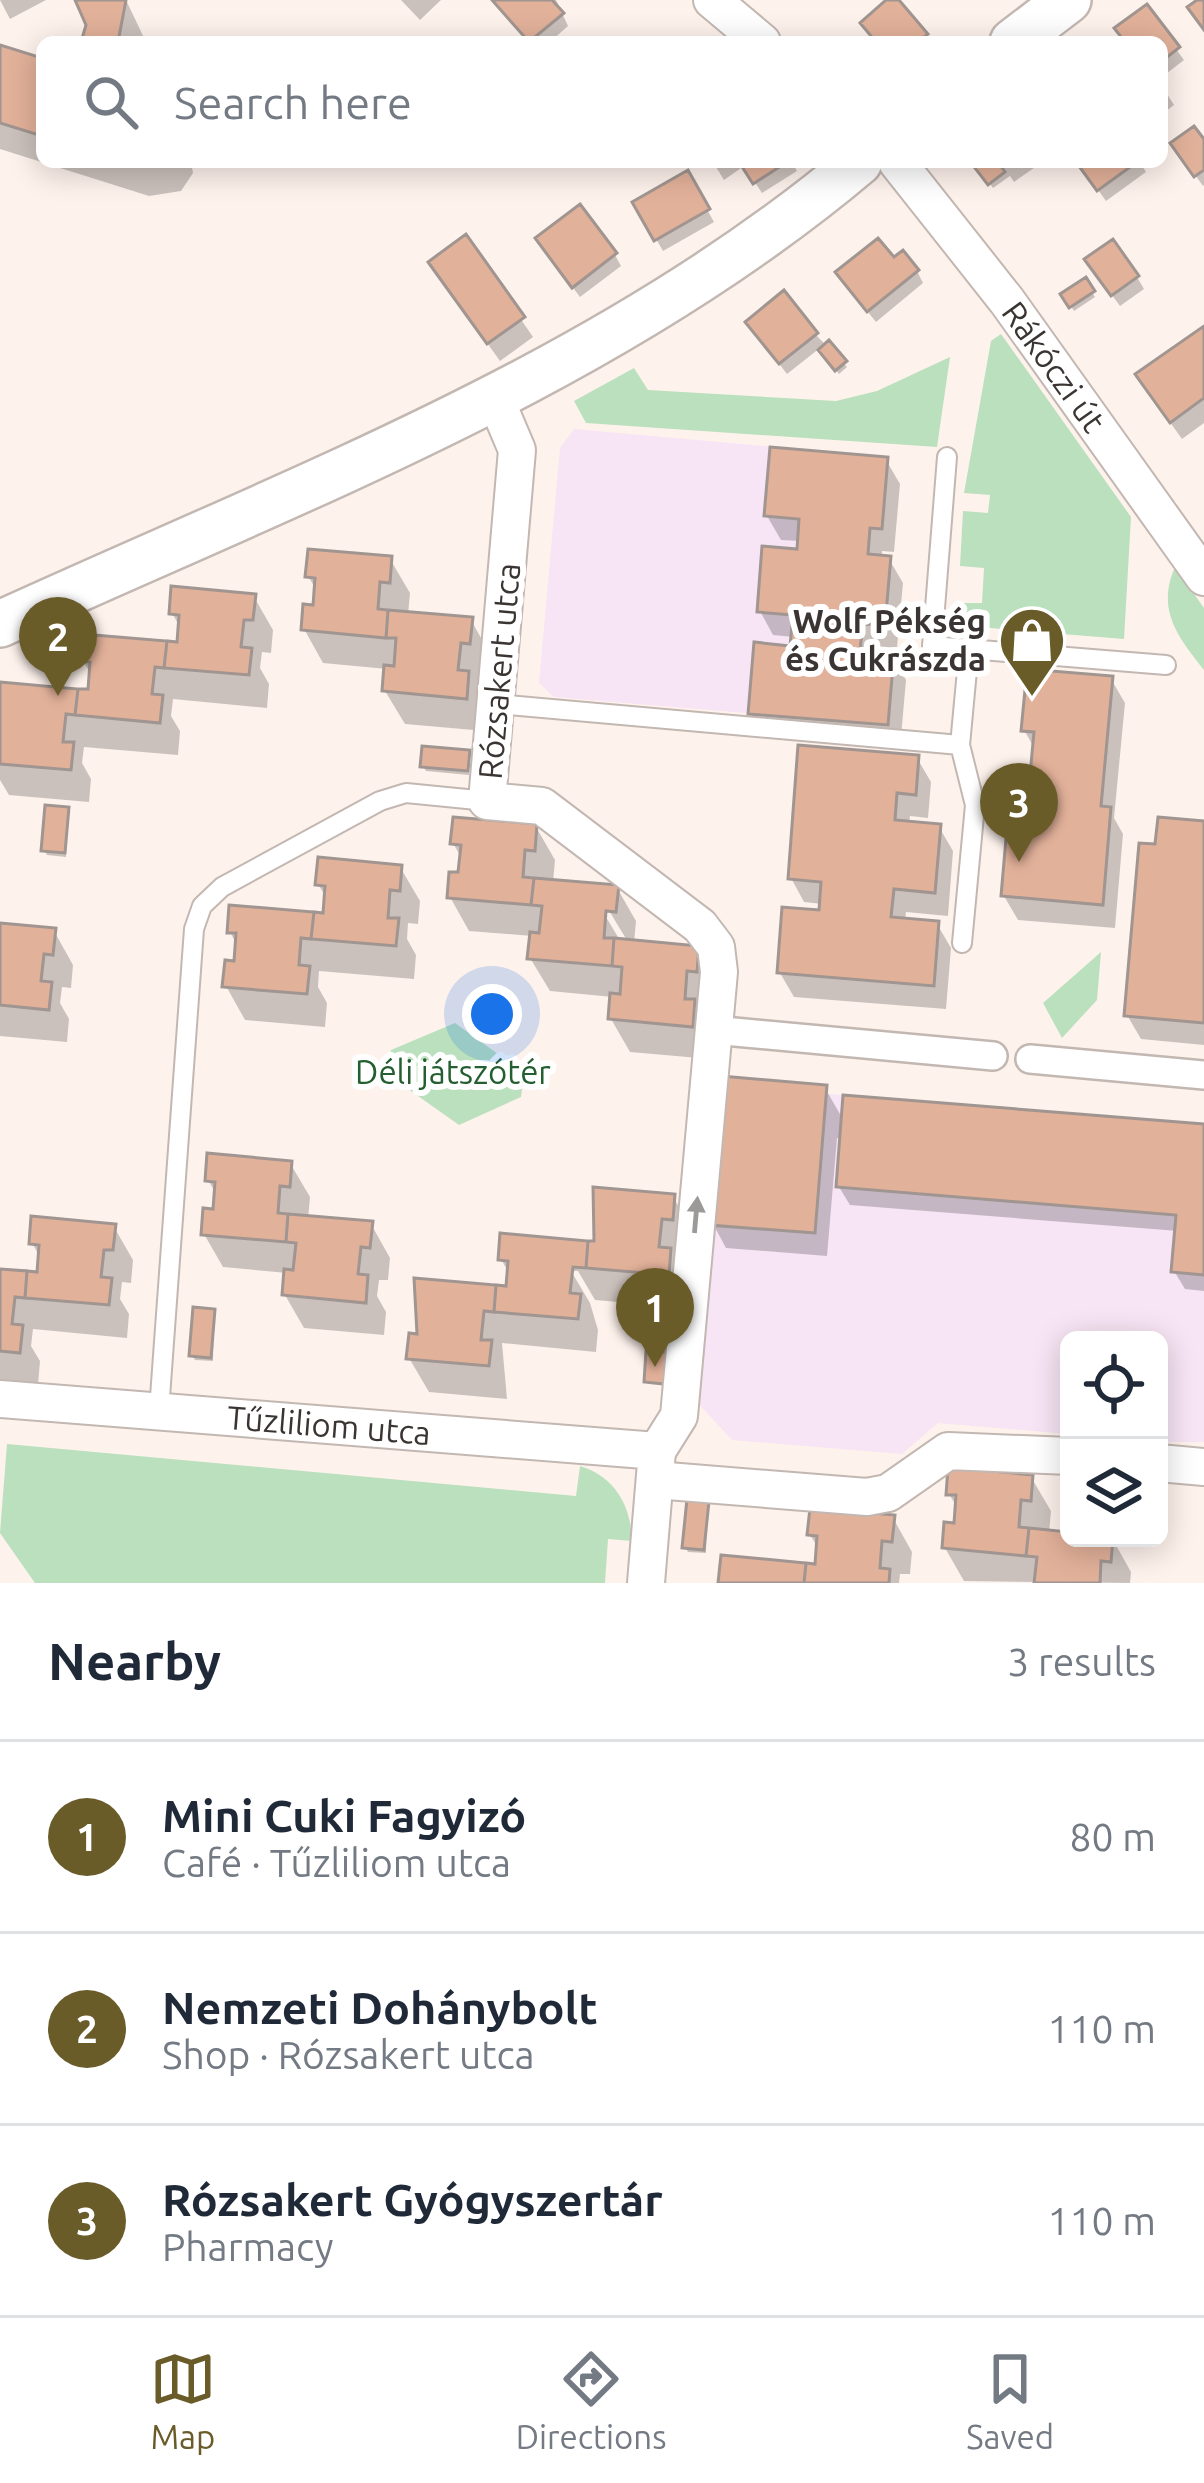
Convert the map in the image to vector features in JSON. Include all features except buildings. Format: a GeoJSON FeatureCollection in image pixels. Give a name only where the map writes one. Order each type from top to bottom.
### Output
{"type":"FeatureCollection","features":[{"type":"Feature","properties":{"kind":"street"},"geometry":{"type":"LineString","coordinates":[[712,0],[755,36]]}},
{"type":"Feature","properties":{"kind":"street"},"geometry":{"type":"LineString","coordinates":[[1021,36],[1068,0]]}},
{"type":"Feature","properties":{"kind":"street"},"geometry":{"type":"LineString","coordinates":[[0,624],[495,398],[738,258],[851,168]]}},
{"type":"Feature","properties":{"kind":"street","name":"Rákóczi út"},"geometry":{"type":"LineString","coordinates":[[902,168],[1007,301],[1204,577]]}},
{"type":"Feature","properties":{"kind":"street","name":"Rózsakert utca"},"geometry":{"type":"LineString","coordinates":[[495,398],[517,450],[487,801],[542,806],[700,926],[716,946],[713,1030]]}},
{"type":"Feature","properties":{"kind":"street"},"geometry":{"type":"LineString","coordinates":[[646,1583],[656,1465],[679,1416],[713,1030],[993,1056]]}},
{"type":"Feature","properties":{"kind":"street"},"geometry":{"type":"LineString","coordinates":[[1030,1059],[1204,1075]]}},
{"type":"Feature","properties":{"kind":"street","name":"Tűzliliom utca"},"geometry":{"type":"LineString","coordinates":[[0,1399],[159,1411],[656,1465],[867,1496],[888,1492],[948,1451],[1060,1456]]}},
{"type":"Feature","properties":{"kind":"street"},"geometry":{"type":"LineString","coordinates":[[1168,1464],[1204,1467]]}},
{"type":"Feature","properties":{"kind":"lane"},"geometry":{"type":"LineString","coordinates":[[947,457],[932,646],[1166,665]]}},
{"type":"Feature","properties":{"kind":"lane"},"geometry":{"type":"LineString","coordinates":[[962,944],[975,805],[960,745],[969,650]]}},
{"type":"Feature","properties":{"kind":"lane"},"geometry":{"type":"LineString","coordinates":[[496,704],[960,745]]}},
{"type":"Feature","properties":{"kind":"lane"},"geometry":{"type":"LineString","coordinates":[[159,1411],[194,929],[202,906],[222,887],[380,801],[406,793],[487,801]]}},
{"type":"Feature","properties":{"kind":"shaded area"},"geometry":{"type":"Polygon","coordinates":[[[574,429],[888,457],[882,529],[870,528],[868,553],[891,556],[885,625],[863,624],[860,649],[894,653],[888,725],[554,697],[539,683],[560,448],[574,429]]]}},
{"type":"Feature","properties":{"kind":"shaded area"},"geometry":{"type":"Polygon","coordinates":[[[721,1076],[827,1085],[827,1094],[1204,1124],[1204,1442],[1168,1442],[1168,1331],[1060,1331],[1060,1433],[938,1423],[902,1454],[732,1440],[695,1400],[721,1076]]]}},
{"type":"Feature","properties":{"kind":"green space"},"geometry":{"type":"Polygon","coordinates":[[[1001,334],[1131,517],[1124,639],[965,626],[955,603],[982,603],[984,568],[960,566],[963,511],[988,513],[990,495],[964,493],[991,341],[1001,334]]]}},
{"type":"Feature","properties":{"kind":"green space"},"geometry":{"type":"Polygon","coordinates":[[[950,357],[937,447],[586,423],[574,401],[634,368],[648,390],[836,401],[877,391],[950,357]]]}},
{"type":"Feature","properties":{"kind":"green space"},"geometry":{"type":"Polygon","coordinates":[[[1175,567],[1204,608],[1204,670],[1178,634],[1169,610],[1175,567]]]}},
{"type":"Feature","properties":{"kind":"green space"},"geometry":{"type":"Polygon","coordinates":[[[1101,952],[1097,1000],[1062,1038],[1043,1003],[1101,952]]]}},
{"type":"Feature","properties":{"kind":"green space","name":"Déli játszótér"},"geometry":{"type":"Polygon","coordinates":[[[455,1023],[524,1073],[521,1097],[459,1125],[387,1074],[391,1050],[455,1023]]]}},
{"type":"Feature","properties":{"kind":"green space"},"geometry":{"type":"Polygon","coordinates":[[[7,1444],[576,1496],[580,1466],[603,1477],[619,1494],[632,1541],[608,1539],[605,1583],[35,1583],[0,1533],[7,1444]]]}},
{"type":"Feature","properties":{"kind":"place","name":"Nemzeti Dohánybolt"},"geometry":{"type":"Point","coordinates":[58,696]}},
{"type":"Feature","properties":{"kind":"place","name":"Wolf Pékség és Cukrászda"},"geometry":{"type":"Point","coordinates":[1032,699]}},
{"type":"Feature","properties":{"kind":"place","name":"Rózsakert Gyógyszertár"},"geometry":{"type":"Point","coordinates":[1019,862]}},
{"type":"Feature","properties":{"kind":"place","name":"Mini Cuki Fagyizó"},"geometry":{"type":"Point","coordinates":[655,1367]}}]}
